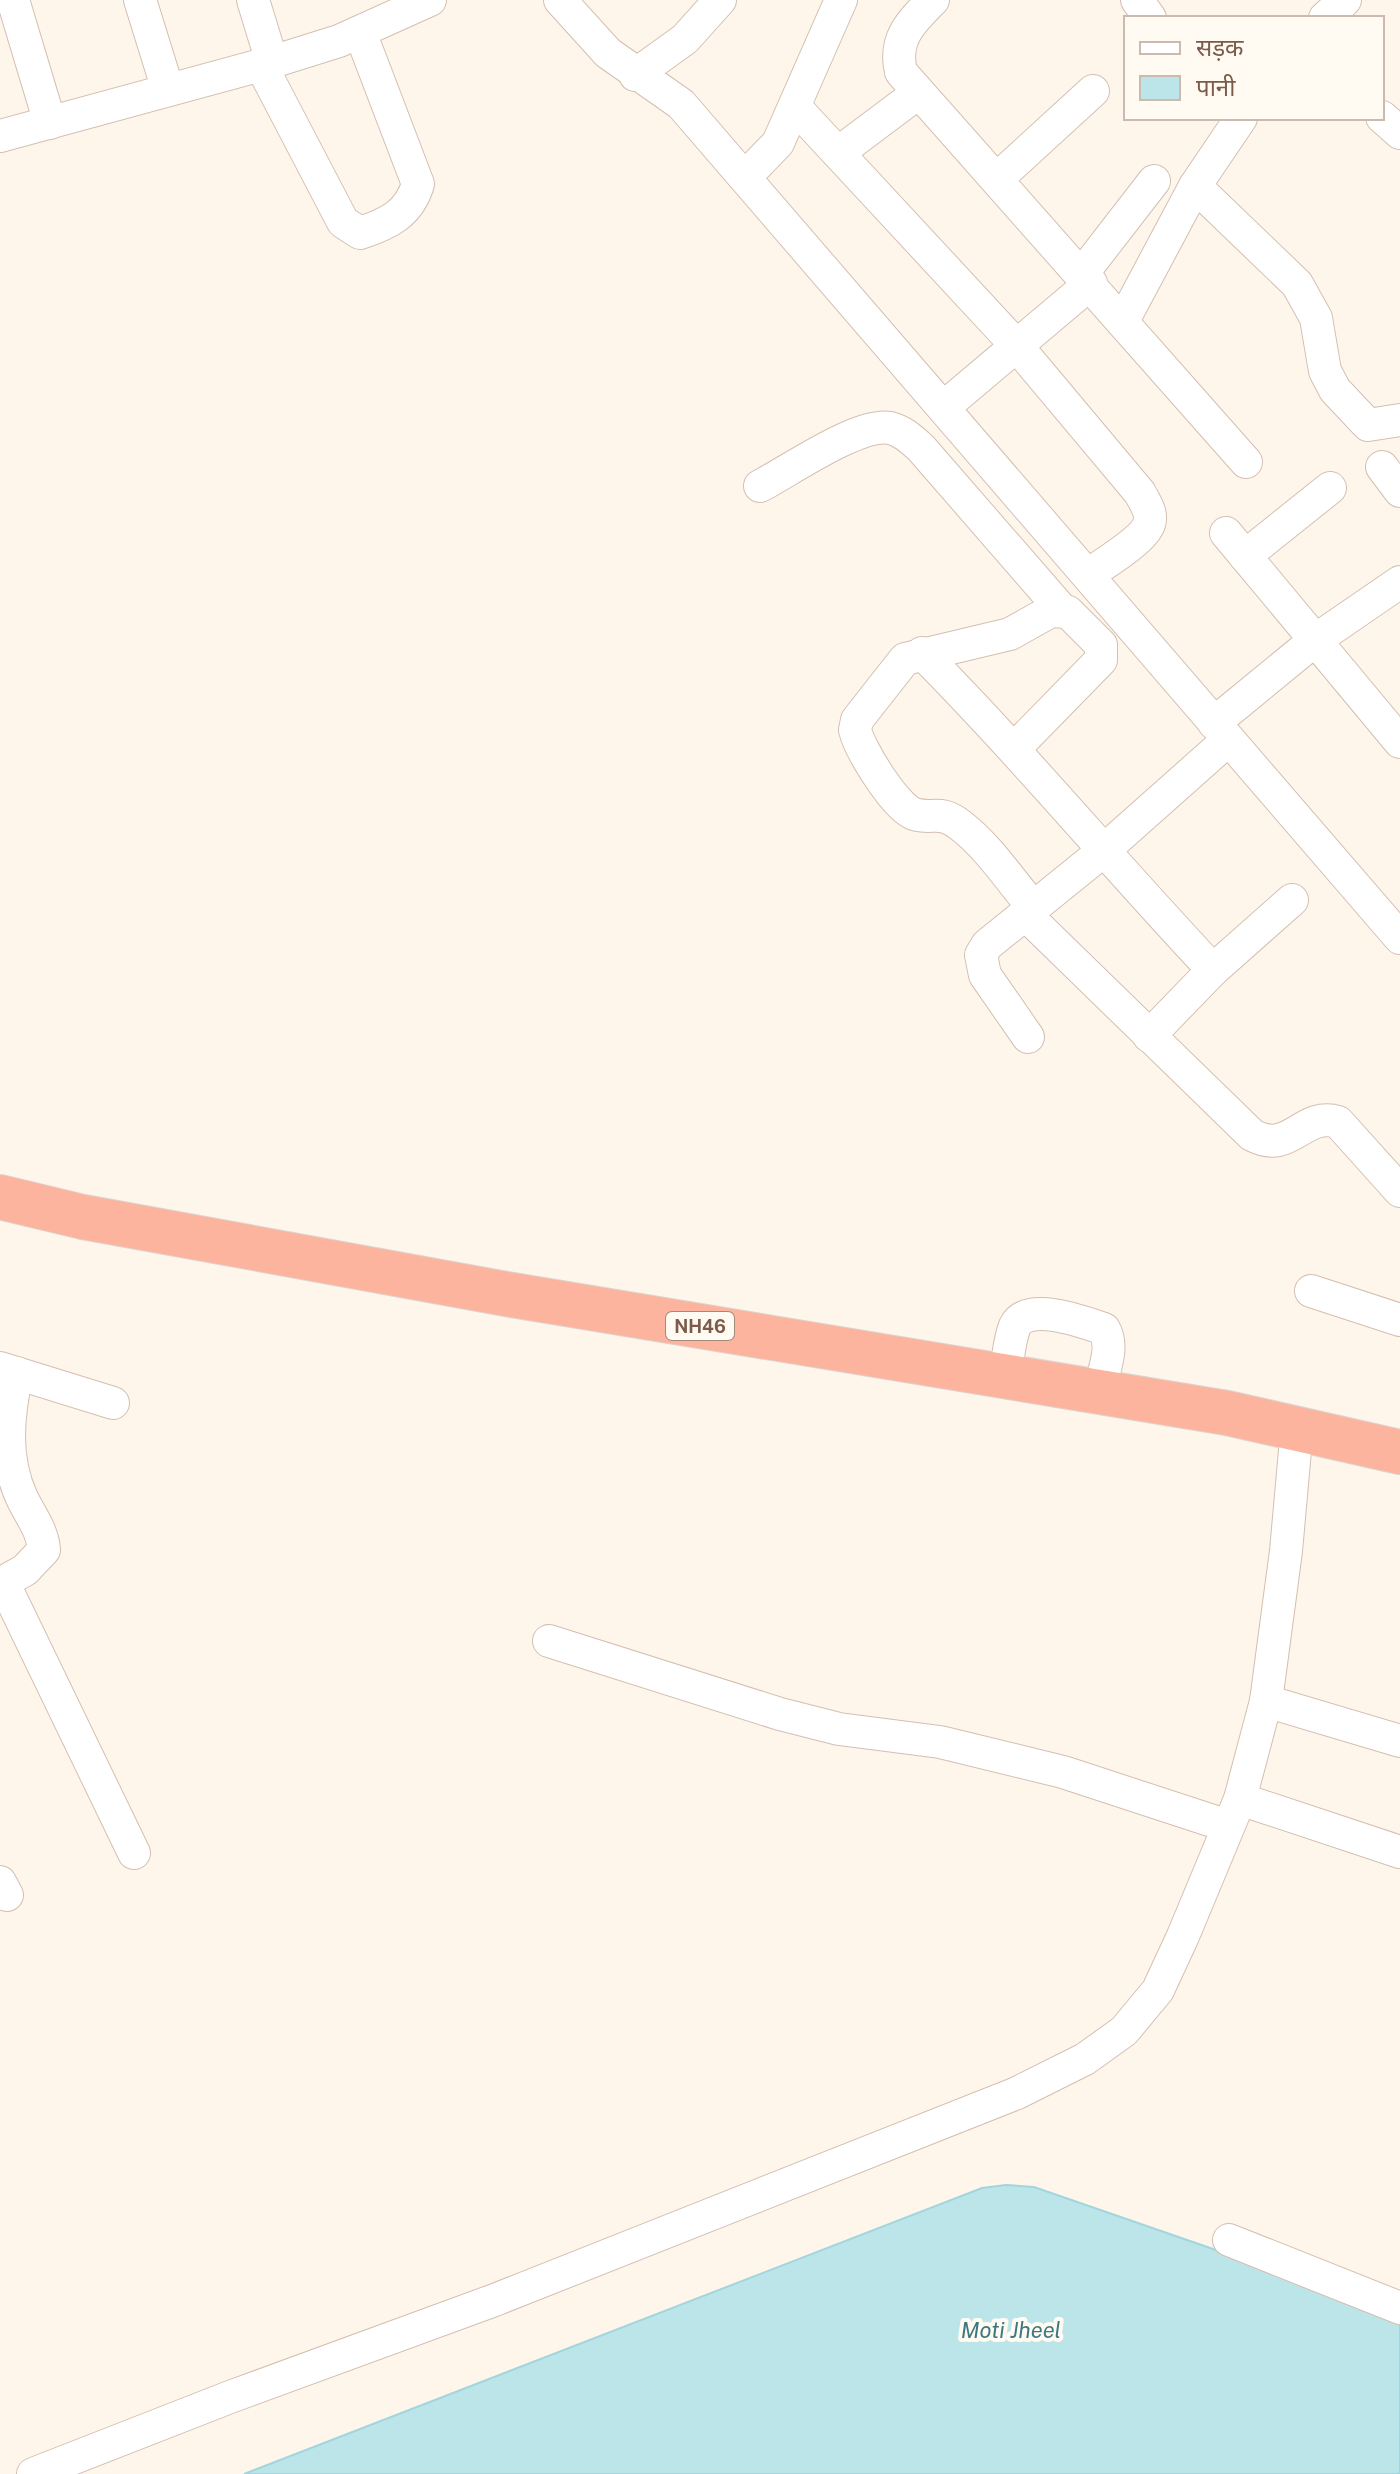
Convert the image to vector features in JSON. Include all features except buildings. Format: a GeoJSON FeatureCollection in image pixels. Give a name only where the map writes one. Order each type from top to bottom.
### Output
{"type":"FeatureCollection","features":[{"type":"Feature","properties":{"kind":"highway","name":"NH46"},"geometry":{"type":"LineString","coordinates":[[0,1197],[83,1217],[512,1295],[1005,1376],[1297,1428],[1400,1452]]}},
{"type":"Feature","properties":{"kind":"street"},"geometry":{"type":"LineString","coordinates":[[13,0],[50,123]]}},
{"type":"Feature","properties":{"kind":"street"},"geometry":{"type":"LineString","coordinates":[[140,0],[168,90]]}},
{"type":"Feature","properties":{"kind":"street"},"geometry":{"type":"LineString","coordinates":[[253,0],[267,64],[343,222],[360,233],[380,227],[404,212],[413,202],[418,184],[360,32]]}},
{"type":"Feature","properties":{"kind":"street"},"geometry":{"type":"LineString","coordinates":[[0,136],[267,64],[360,32],[430,0]]}},
{"type":"Feature","properties":{"kind":"street"},"geometry":{"type":"LineString","coordinates":[[560,0],[608,53],[635,75],[659,87],[681,104],[1400,938]]}},
{"type":"Feature","properties":{"kind":"street"},"geometry":{"type":"LineString","coordinates":[[635,75],[685,39],[720,0]]}},
{"type":"Feature","properties":{"kind":"street"},"geometry":{"type":"LineString","coordinates":[[745,177],[778,143],[841,0]]}},
{"type":"Feature","properties":{"kind":"street"},"geometry":{"type":"LineString","coordinates":[[933,0],[911,22],[897,54],[901,72],[998,178],[1246,462]]}},
{"type":"Feature","properties":{"kind":"street"},"geometry":{"type":"LineString","coordinates":[[1327,16],[1345,0]]}},
{"type":"Feature","properties":{"kind":"street"},"geometry":{"type":"LineString","coordinates":[[998,178],[1093,91]]}},
{"type":"Feature","properties":{"kind":"street"},"geometry":{"type":"LineString","coordinates":[[838,153],[918,93]]}},
{"type":"Feature","properties":{"kind":"street"},"geometry":{"type":"LineString","coordinates":[[796,108],[1016,345],[1140,493],[1149,511],[1150,523],[1143,534],[1068,613],[1010,634],[922,653],[896,666],[857,720],[858,741],[885,784],[909,812],[919,816],[942,813],[963,827],[1029,911],[1149,1036],[1252,1135],[1271,1143],[1283,1141],[1315,1121],[1338,1122],[1400,1191]]}},
{"type":"Feature","properties":{"kind":"street"},"geometry":{"type":"LineString","coordinates":[[1384,119],[1400,133]]}},
{"type":"Feature","properties":{"kind":"street"},"geometry":{"type":"LineString","coordinates":[[1123,321],[1195,186],[1238,120]]}},
{"type":"Feature","properties":{"kind":"street"},"geometry":{"type":"LineString","coordinates":[[944,407],[1016,345],[1086,278],[1154,181]]}},
{"type":"Feature","properties":{"kind":"street"},"geometry":{"type":"LineString","coordinates":[[1195,186],[1297,284],[1316,318],[1325,371],[1356,414],[1368,425],[1400,420]]}},
{"type":"Feature","properties":{"kind":"street"},"geometry":{"type":"LineString","coordinates":[[760,486],[856,435],[888,428],[904,434],[921,448],[1068,613],[1101,645],[1101,660],[1015,748]]}},
{"type":"Feature","properties":{"kind":"street"},"geometry":{"type":"LineString","coordinates":[[1330,488],[1235,545],[1400,742]]}},
{"type":"Feature","properties":{"kind":"street"},"geometry":{"type":"LineString","coordinates":[[1028,1037],[981,964],[981,955],[987,945],[1102,852],[1314,641],[1400,583]]}},
{"type":"Feature","properties":{"kind":"street"},"geometry":{"type":"LineString","coordinates":[[922,653],[1015,748],[1102,852],[1213,970]]}},
{"type":"Feature","properties":{"kind":"street"},"geometry":{"type":"LineString","coordinates":[[1149,1036],[1213,970],[1292,900]]}},
{"type":"Feature","properties":{"kind":"street"},"geometry":{"type":"LineString","coordinates":[[1311,1291],[1400,1320]]}},
{"type":"Feature","properties":{"kind":"street"},"geometry":{"type":"LineString","coordinates":[[1005,1376],[1015,1326],[1022,1318],[1037,1313],[1104,1329],[1109,1338],[1109,1349],[1099,1392]]}},
{"type":"Feature","properties":{"kind":"street"},"geometry":{"type":"LineString","coordinates":[[113,1403],[8,1370],[11,1459],[21,1495],[43,1539],[44,1550],[25,1570],[2,1583],[134,1853]]}},
{"type":"Feature","properties":{"kind":"street"},"geometry":{"type":"LineString","coordinates":[[33,2474],[230,2397],[492,2301],[1017,2093],[1085,2059],[1124,2031],[1158,1990],[1234,1813],[1266,1701],[1286,1551],[1297,1428]]}},
{"type":"Feature","properties":{"kind":"street"},"geometry":{"type":"LineString","coordinates":[[549,1641],[780,1714],[839,1729],[940,1742],[1400,1852]]}},
{"type":"Feature","properties":{"kind":"street"},"geometry":{"type":"LineString","coordinates":[[1266,1701],[1400,1741]]}},
{"type":"Feature","properties":{"kind":"street"},"geometry":{"type":"LineString","coordinates":[[1229,2240],[1400,2308]]}},
{"type":"Feature","properties":{"kind":"water","name":"Moti Jheel"},"geometry":{"type":"Polygon","coordinates":[[[1006,2185],[1034,2187],[1268,2268],[1400,2320],[1400,2474],[244,2474],[982,2188],[1006,2185]]]}}]}
